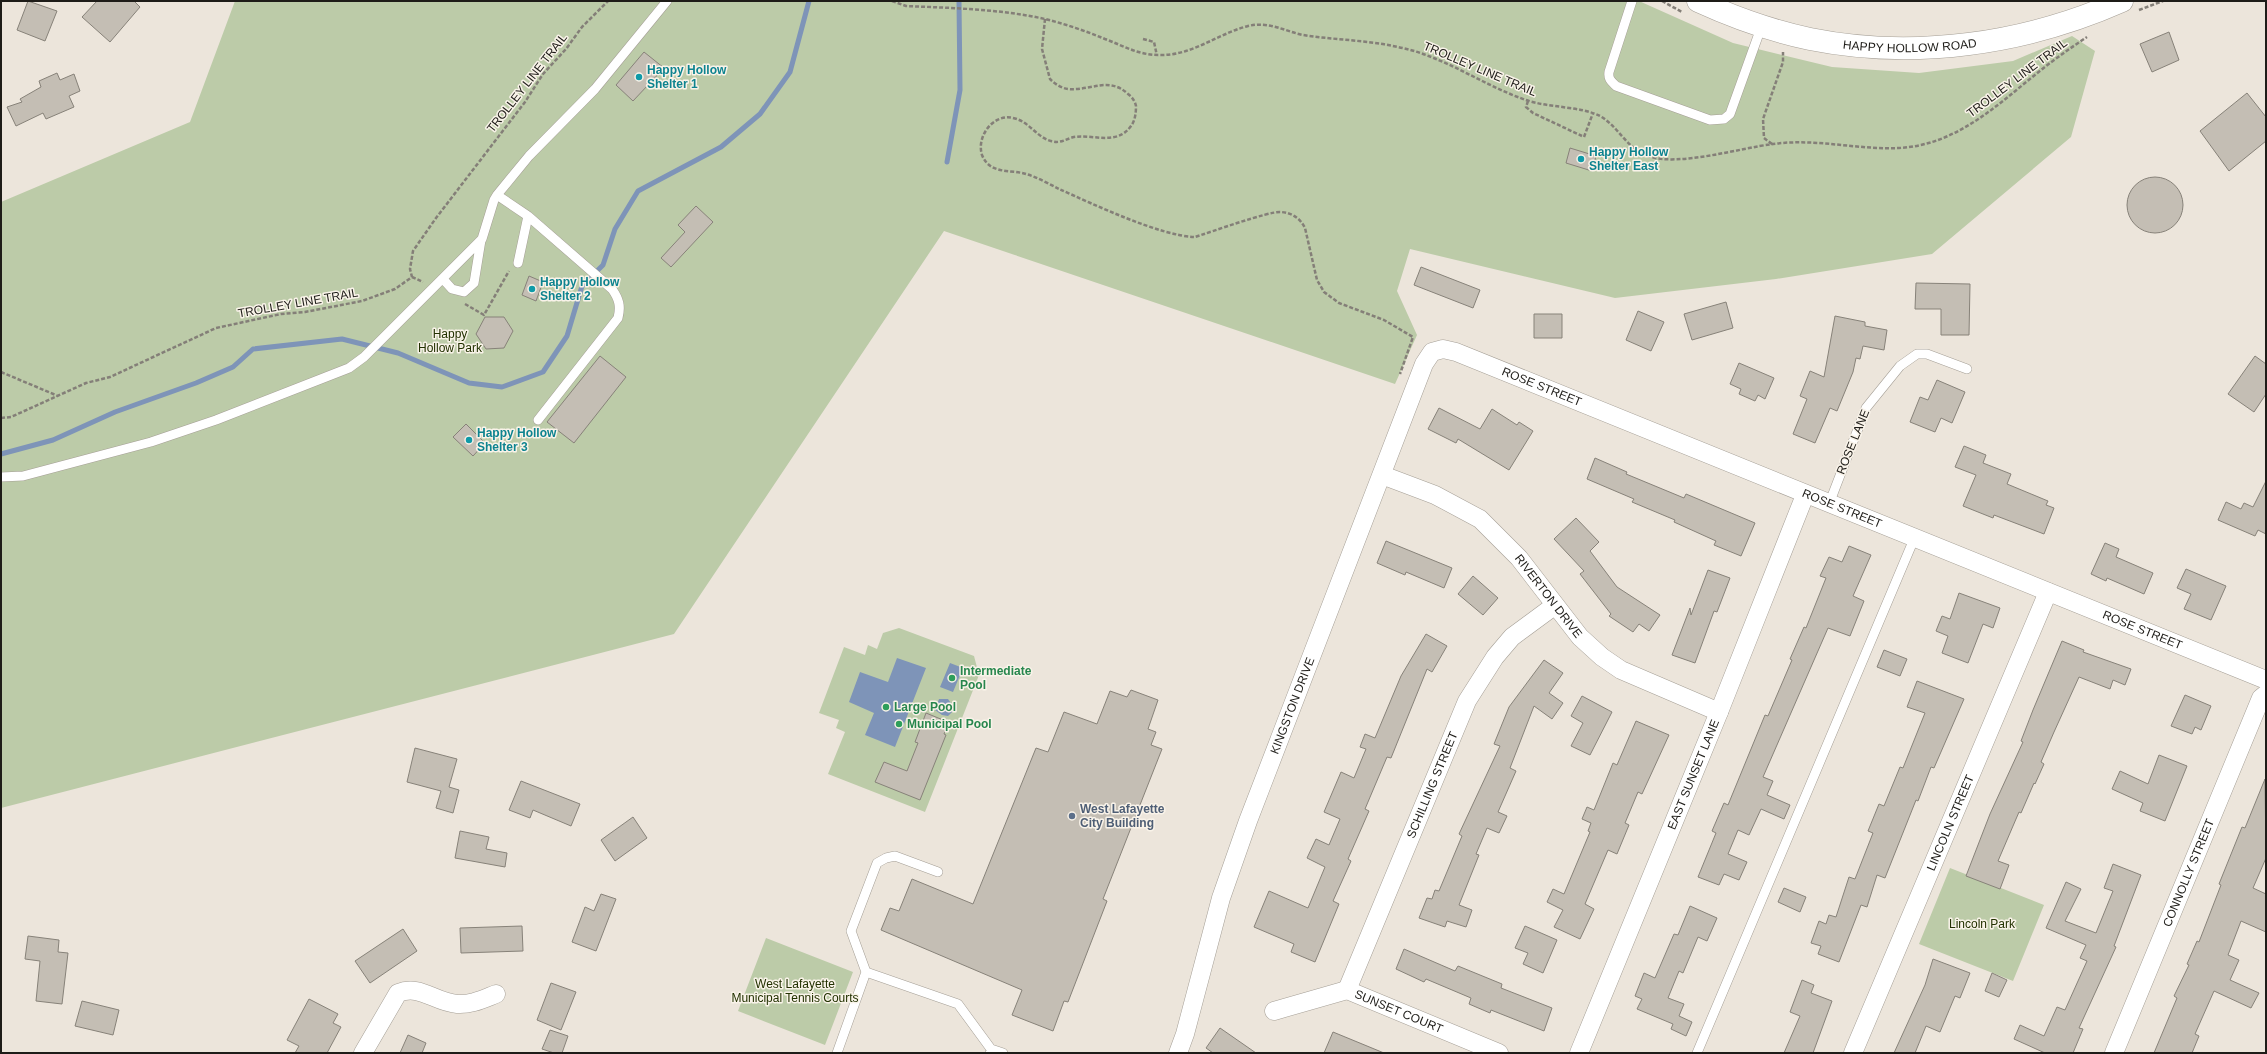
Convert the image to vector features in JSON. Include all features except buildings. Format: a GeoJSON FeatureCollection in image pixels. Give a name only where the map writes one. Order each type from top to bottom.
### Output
{"type":"FeatureCollection","features":[{"type":"Feature","properties":{"kind":"main road","name":"HAPPY HOLLOW ROAD"},"geometry":{"type":"LineString","coordinates":[[1698,1],[1760,32],[1876,46],[1952,46],[2010,38],[2084,16],[2122,1]]}},
{"type":"Feature","properties":{"kind":"street","name":"ROSE STREET"},"geometry":{"type":"LineString","coordinates":[[1424,364],[1432,352],[1443,348],[1456,352],[1805,495],[2266,680]]}},
{"type":"Feature","properties":{"kind":"street","name":"KINGSTON DRIVE"},"geometry":{"type":"LineString","coordinates":[[1178,1053],[1187,1027],[1221,898],[1238,849],[1424,364]]}},
{"type":"Feature","properties":{"kind":"street","name":"RIVERTON DRIVE"},"geometry":{"type":"LineString","coordinates":[[1382,475],[1435,495],[1480,519],[1518,558],[1580,638],[1621,670],[1719,712]]}},
{"type":"Feature","properties":{"kind":"street","name":"EAST SUNSET LANE"},"geometry":{"type":"LineString","coordinates":[[1578,1053],[1719,712],[1805,495]]}},
{"type":"Feature","properties":{"kind":"street","name":"LINCOLN STREET"},"geometry":{"type":"LineString","coordinates":[[1853,1053],[2048,592]]}},
{"type":"Feature","properties":{"kind":"street","name":"SCHILLING STREET"},"geometry":{"type":"LineString","coordinates":[[1347,990],[1467,701],[1495,657],[1512,637],[1554,606]]}},
{"type":"Feature","properties":{"kind":"street","name":"CONNOLLY STREET"},"geometry":{"type":"LineString","coordinates":[[2114,1053],[2261,698],[2266,694]]}},
{"type":"Feature","properties":{"kind":"street"},"geometry":{"type":"LineString","coordinates":[[363,1053],[398,993],[408,989],[416,990],[436,999],[456,1004],[478,1001],[496,994]]}},
{"type":"Feature","properties":{"kind":"street","name":"SUNSET COURT"},"geometry":{"type":"LineString","coordinates":[[1274,1011],[1347,990],[1499,1053]]}},
{"type":"Feature","properties":{"kind":"lane"},"geometry":{"type":"LineString","coordinates":[[443,279],[452,289],[464,292],[474,283],[482,238],[497,195],[529,156],[595,89],[668,1]]}},
{"type":"Feature","properties":{"kind":"lane"},"geometry":{"type":"LineString","coordinates":[[1632,1],[1609,72],[1611,82],[1616,86],[1710,120],[1724,119],[1730,114],[1760,32]]}},
{"type":"Feature","properties":{"kind":"lane"},"geometry":{"type":"LineString","coordinates":[[497,195],[528,216],[603,281],[619,298],[620,309],[618,318],[538,420]]}},
{"type":"Feature","properties":{"kind":"lane"},"geometry":{"type":"LineString","coordinates":[[518,263],[528,216]]}},
{"type":"Feature","properties":{"kind":"lane"},"geometry":{"type":"LineString","coordinates":[[1,478],[23,476],[151,442],[216,420],[349,368],[364,357],[388,334],[482,238]]}},
{"type":"Feature","properties":{"kind":"lane","name":"ROSE LANE"},"geometry":{"type":"LineString","coordinates":[[1829,504],[1866,408],[1900,366],[1917,354],[1927,354],[1967,369]]}},
{"type":"Feature","properties":{"kind":"lane"},"geometry":{"type":"LineString","coordinates":[[1697,1053],[1914,539]]}},
{"type":"Feature","properties":{"kind":"lane"},"geometry":{"type":"LineString","coordinates":[[837,1053],[866,972],[851,931],[877,863],[886,858],[895,856],[938,872]]}},
{"type":"Feature","properties":{"kind":"lane"},"geometry":{"type":"LineString","coordinates":[[866,972],[958,1004],[990,1051],[1002,1053]]}},
{"type":"Feature","properties":{"kind":"path","name":"TROLLEY LINE TRAIL"},"geometry":{"type":"LineString","coordinates":[[1,418],[11,416],[86,384],[110,377],[216,328],[281,314],[305,312],[362,301],[395,288],[412,277],[410,269],[413,251],[436,218],[525,102],[543,74],[566,49],[582,27],[608,1]]}},
{"type":"Feature","properties":{"kind":"path","name":"TROLLEY LINE TRAIL"},"geometry":{"type":"LineString","coordinates":[[892,1],[906,6],[968,10],[1044,19],[1092,34],[1138,53],[1157,56],[1187,52],[1248,26],[1273,25],[1299,34],[1386,44],[1420,53],[1448,63],[1528,101],[1552,107],[1593,113],[1603,118],[1638,151],[1648,156],[1664,160],[1702,156],[1772,144],[1816,142],[1876,148],[1924,146],[1955,134],[1982,118],[2050,63],[2090,34]]}},
{"type":"Feature","properties":{"kind":"path"},"geometry":{"type":"LineString","coordinates":[[1044,19],[1042,49],[1050,80],[1066,89],[1078,90],[1109,84],[1122,89],[1135,104],[1136,112],[1133,123],[1121,136],[1104,138],[1075,137],[1059,142],[1043,138],[1028,124],[1020,120],[1012,117],[998,119],[990,124],[982,140],[982,154],[990,166],[1009,173],[1026,174],[1088,202],[1159,229],[1185,237],[1195,237],[1274,212],[1296,217],[1301,221],[1305,228],[1317,280],[1324,292],[1339,303],[1384,320],[1413,337],[1397,381]]}},
{"type":"Feature","properties":{"kind":"path"},"geometry":{"type":"LineString","coordinates":[[1760,32],[1782,48],[1784,55],[1763,119],[1764,138],[1772,144]]}},
{"type":"Feature","properties":{"kind":"path"},"geometry":{"type":"LineString","coordinates":[[1143,39],[1154,42],[1157,56]]}},
{"type":"Feature","properties":{"kind":"path"},"geometry":{"type":"LineString","coordinates":[[1528,101],[1526,107],[1533,113],[1583,136],[1593,113]]}},
{"type":"Feature","properties":{"kind":"path"},"geometry":{"type":"LineString","coordinates":[[1,372],[58,396]]}},
{"type":"Feature","properties":{"kind":"green space","name":"Happy Hollow Park"},"geometry":{"type":"Polygon","coordinates":[[[235,1],[1639,1],[1733,43],[1832,67],[1919,73],[2013,61],[2072,36],[2095,51],[2071,137],[1932,254],[1776,279],[1615,298],[1410,249],[1397,291],[1417,335],[1395,384],[944,231],[674,634],[1,808],[1,202],[190,122],[235,1]]]}},
{"type":"Feature","properties":{"kind":"green space","name":"Municipal Pool"},"geometry":{"type":"Polygon","coordinates":[[[899,628],[974,656],[979,675],[925,812],[828,774],[845,732],[836,728],[839,720],[819,713],[844,647],[865,655],[868,645],[877,649],[883,633],[899,628]]]}},
{"type":"Feature","properties":{"kind":"green space","name":"Lincoln Park"},"geometry":{"type":"Polygon","coordinates":[[[1950,868],[2044,905],[2013,981],[1919,944],[1950,868]]]}},
{"type":"Feature","properties":{"kind":"green space","name":"West Lafayette Municipal Tennis Courts"},"geometry":{"type":"Polygon","coordinates":[[[766,938],[853,972],[825,1045],[738,1011],[766,938]]]}},
{"type":"Feature","properties":{"kind":"water","name":"Large Pool"},"geometry":{"type":"Polygon","coordinates":[[[897,658],[926,668],[895,747],[865,735],[874,713],[849,702],[860,672],[888,682],[897,658]]]}},
{"type":"Feature","properties":{"kind":"water","name":"Intermediate Pool"},"geometry":{"type":"Polygon","coordinates":[[[950,663],[963,668],[953,692],[940,687],[950,663]]]}},
{"type":"Feature","properties":{"kind":"water"},"geometry":{"type":"Polygon","coordinates":[[[939,699],[948,699],[953,706],[953,711],[948,716],[942,715],[935,710],[939,699]]]}},
{"type":"Feature","properties":{"kind":"waterway"},"geometry":{"type":"LineString","coordinates":[[1,454],[53,440],[115,412],[196,383],[233,367],[253,349],[342,339],[398,353],[469,383],[502,387],[543,372],[567,336],[582,286],[603,265],[615,229],[638,191],[721,147],[760,114],[790,72],[809,1]]}},
{"type":"Feature","properties":{"kind":"waterway"},"geometry":{"type":"LineString","coordinates":[[947,162],[960,90],[959,1]]}},
{"type":"Feature","properties":{"kind":"place","name":"Happy Hollow Shelter 1"},"geometry":{"type":"Point","coordinates":[639,77]}},
{"type":"Feature","properties":{"kind":"place","name":"Happy Hollow Shelter East"},"geometry":{"type":"Point","coordinates":[1581,159]}},
{"type":"Feature","properties":{"kind":"place","name":"Happy Hollow Shelter 2"},"geometry":{"type":"Point","coordinates":[532,289]}},
{"type":"Feature","properties":{"kind":"place","name":"Happy Hollow Shelter 3"},"geometry":{"type":"Point","coordinates":[469,440]}},
{"type":"Feature","properties":{"kind":"place","name":"Intermediate Pool"},"geometry":{"type":"Point","coordinates":[952,678]}},
{"type":"Feature","properties":{"kind":"place","name":"Large Pool"},"geometry":{"type":"Point","coordinates":[886,707]}},
{"type":"Feature","properties":{"kind":"place","name":"Municipal Pool"},"geometry":{"type":"Point","coordinates":[899,724]}},
{"type":"Feature","properties":{"kind":"place","name":"West Lafayette City Building"},"geometry":{"type":"Point","coordinates":[1072,816]}}]}
